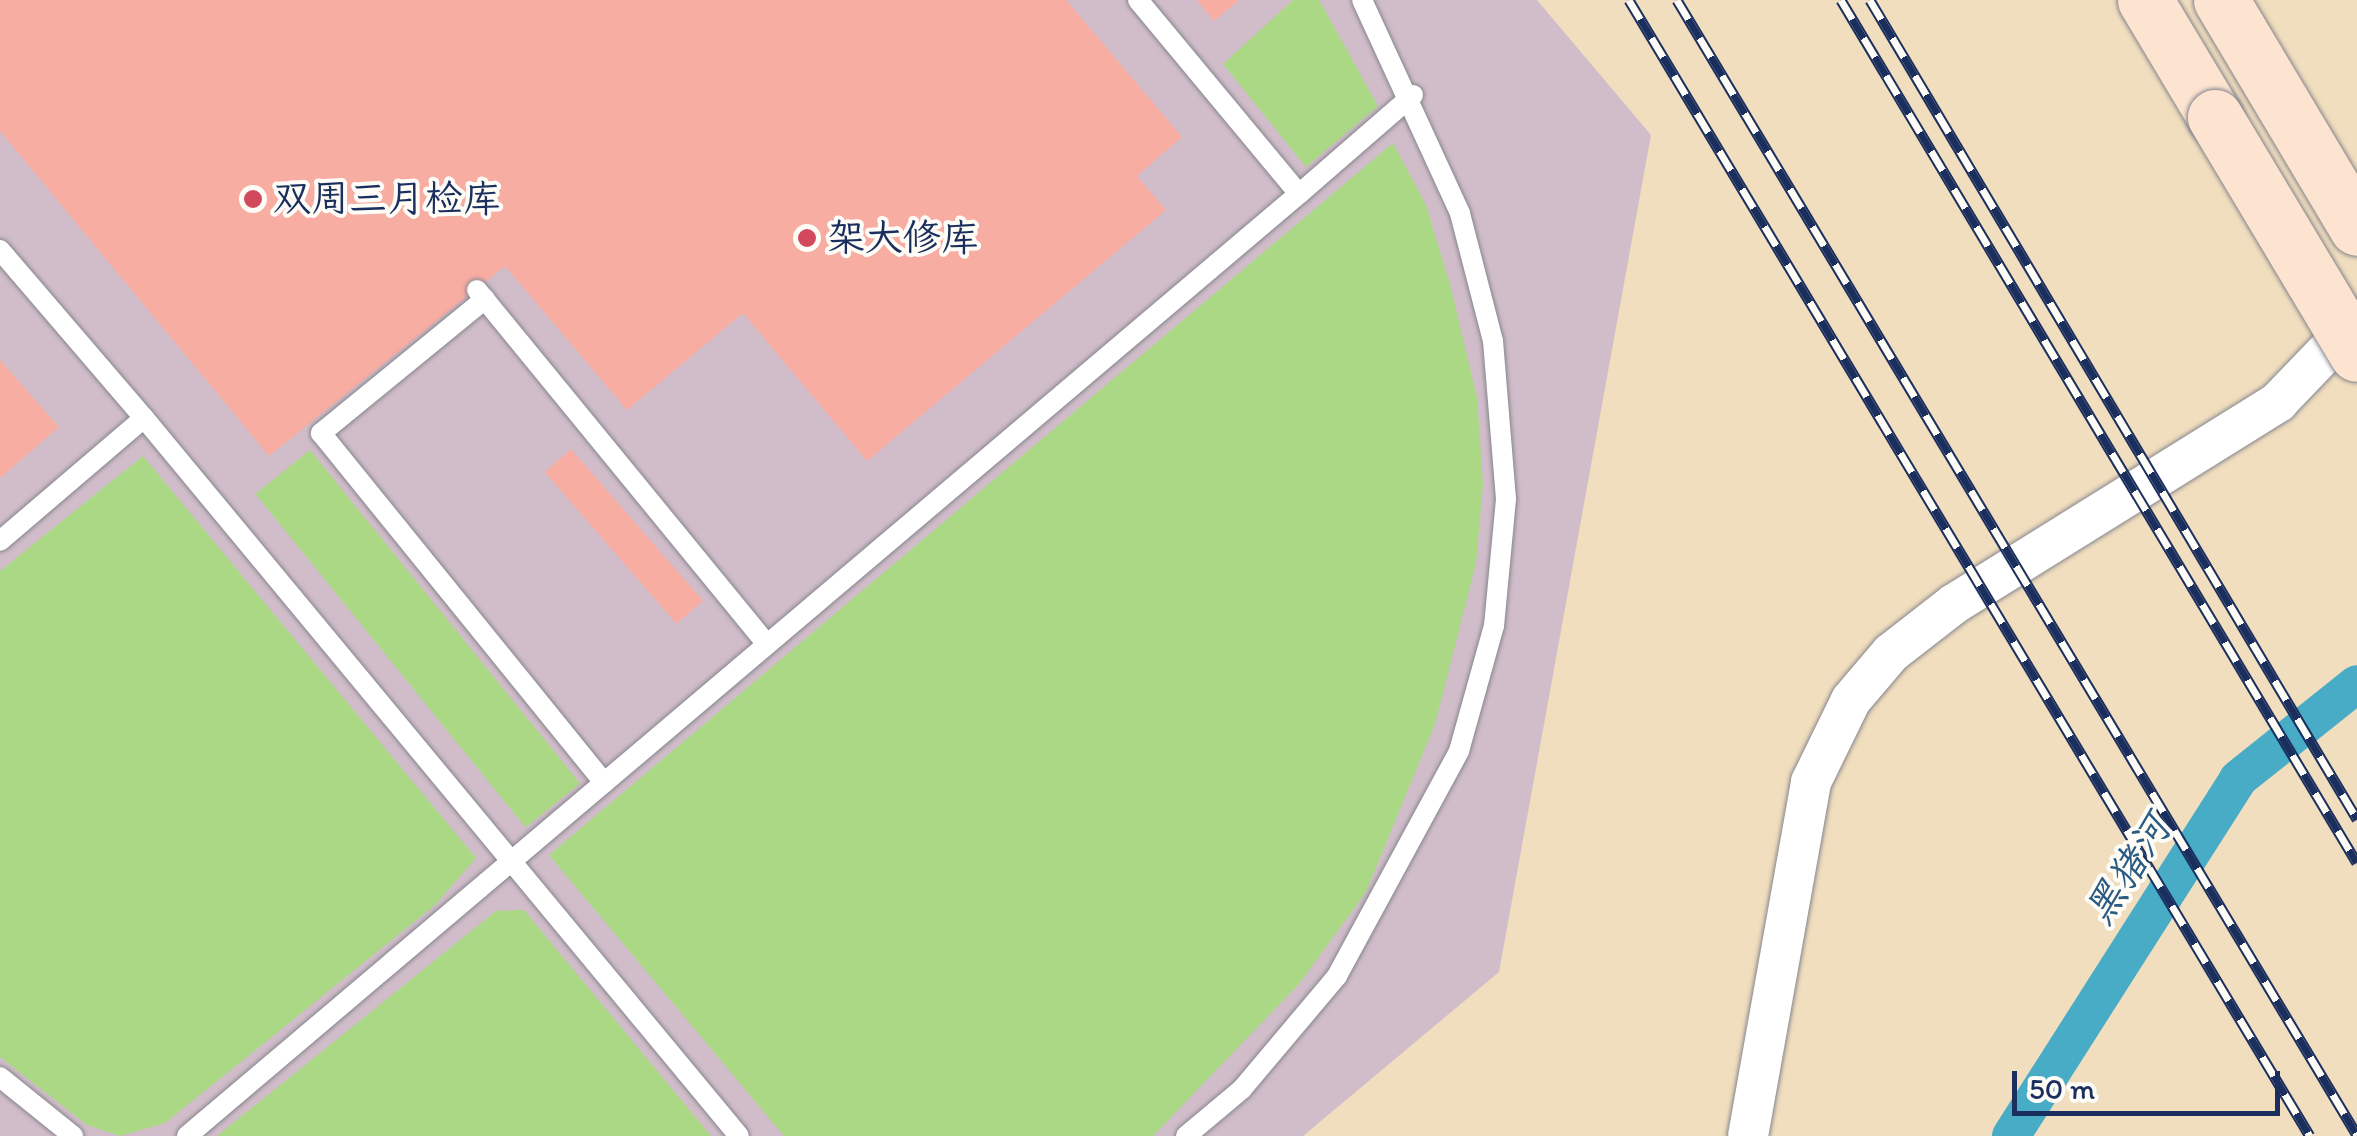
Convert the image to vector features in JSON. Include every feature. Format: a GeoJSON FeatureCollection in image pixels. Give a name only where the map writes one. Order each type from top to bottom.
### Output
{"type":"FeatureCollection","features":[{"type":"Feature","properties":{"kind":"street"},"geometry":{"type":"LineString","coordinates":[[2145,0],[2357,354]]}},
{"type":"Feature","properties":{"kind":"street"},"geometry":{"type":"LineString","coordinates":[[2221,0],[2357,228]]}},
{"type":"Feature","properties":{"kind":"street"},"geometry":{"type":"LineString","coordinates":[[1748,1136],[1811,782],[1852,700],[1891,653],[1954,604],[2278,402],[2357,320]]}},
{"type":"Feature","properties":{"kind":"lane"},"geometry":{"type":"LineString","coordinates":[[1138,0],[1299,194]]}},
{"type":"Feature","properties":{"kind":"lane"},"geometry":{"type":"LineString","coordinates":[[1186,1136],[1242,1089],[1337,976],[1459,751],[1494,626],[1506,499],[1493,341],[1460,213],[1414,95],[1362,0]]}},
{"type":"Feature","properties":{"kind":"lane"},"geometry":{"type":"LineString","coordinates":[[187,1136],[1414,95]]}},
{"type":"Feature","properties":{"kind":"lane"},"geometry":{"type":"LineString","coordinates":[[0,250],[739,1136]]}},
{"type":"Feature","properties":{"kind":"lane"},"geometry":{"type":"LineString","coordinates":[[604,782],[316,428],[481,294],[768,644]]}},
{"type":"Feature","properties":{"kind":"lane"},"geometry":{"type":"LineString","coordinates":[[0,541],[144,418]]}},
{"type":"Feature","properties":{"kind":"lane"},"geometry":{"type":"LineString","coordinates":[[0,1077],[73,1136]]}},
{"type":"Feature","properties":{"kind":"shaded area"},"geometry":{"type":"Polygon","coordinates":[[[0,0],[1537,0],[1651,135],[1499,972],[1303,1136],[0,1136],[0,0]]]}},
{"type":"Feature","properties":{"kind":"green space"},"geometry":{"type":"Polygon","coordinates":[[[1293,0],[1319,0],[1378,106],[1306,167],[1223,64],[1293,0]]]}},
{"type":"Feature","properties":{"kind":"green space"},"geometry":{"type":"Polygon","coordinates":[[[1393,143],[1426,205],[1452,292],[1477,398],[1483,484],[1476,563],[1435,724],[1366,892],[1299,984],[1153,1136],[784,1136],[549,855],[1393,143]]]}},
{"type":"Feature","properties":{"kind":"green space"},"geometry":{"type":"Polygon","coordinates":[[[310,450],[580,783],[526,827],[256,494],[310,450]]]}},
{"type":"Feature","properties":{"kind":"green space"},"geometry":{"type":"Polygon","coordinates":[[[143,456],[476,858],[435,905],[165,1123],[120,1136],[87,1125],[0,1057],[0,571],[143,456]]]}},
{"type":"Feature","properties":{"kind":"green space"},"geometry":{"type":"Polygon","coordinates":[[[524,910],[711,1136],[217,1136],[496,911],[524,910]]]}},
{"type":"Feature","properties":{"kind":"building","name":"架大修库"},"geometry":{"type":"Polygon","coordinates":[[[0,0],[1066,0],[1182,137],[1137,176],[1166,210],[867,461],[743,313],[627,410],[505,266],[269,456],[0,131],[0,0]]]}},
{"type":"Feature","properties":{"kind":"building"},"geometry":{"type":"Polygon","coordinates":[[[1197,0],[1239,0],[1214,21],[1197,0]]]}},
{"type":"Feature","properties":{"kind":"building"},"geometry":{"type":"Polygon","coordinates":[[[0,360],[59,427],[0,478],[0,360]]]}},
{"type":"Feature","properties":{"kind":"building"},"geometry":{"type":"Polygon","coordinates":[[[571,449],[703,601],[676,624],[545,472],[571,449]]]}},
{"type":"Feature","properties":{"kind":"waterway","name":"黑猪河"},"geometry":{"type":"LineString","coordinates":[[2011,1136],[2238,779],[2357,684]]}},
{"type":"Feature","properties":{"kind":"railway"},"geometry":{"type":"LineString","coordinates":[[1629,0],[2310,1136]]}},
{"type":"Feature","properties":{"kind":"railway"},"geometry":{"type":"LineString","coordinates":[[1677,0],[2357,1135]]}},
{"type":"Feature","properties":{"kind":"railway"},"geometry":{"type":"LineString","coordinates":[[1841,0],[2357,863]]}},
{"type":"Feature","properties":{"kind":"railway"},"geometry":{"type":"LineString","coordinates":[[1870,0],[2357,819]]}},
{"type":"Feature","properties":{"kind":"place","name":"双周三月检库"},"geometry":{"type":"Point","coordinates":[253,199]}},
{"type":"Feature","properties":{"kind":"place","name":"架大修库"},"geometry":{"type":"Point","coordinates":[807,238]}}]}
